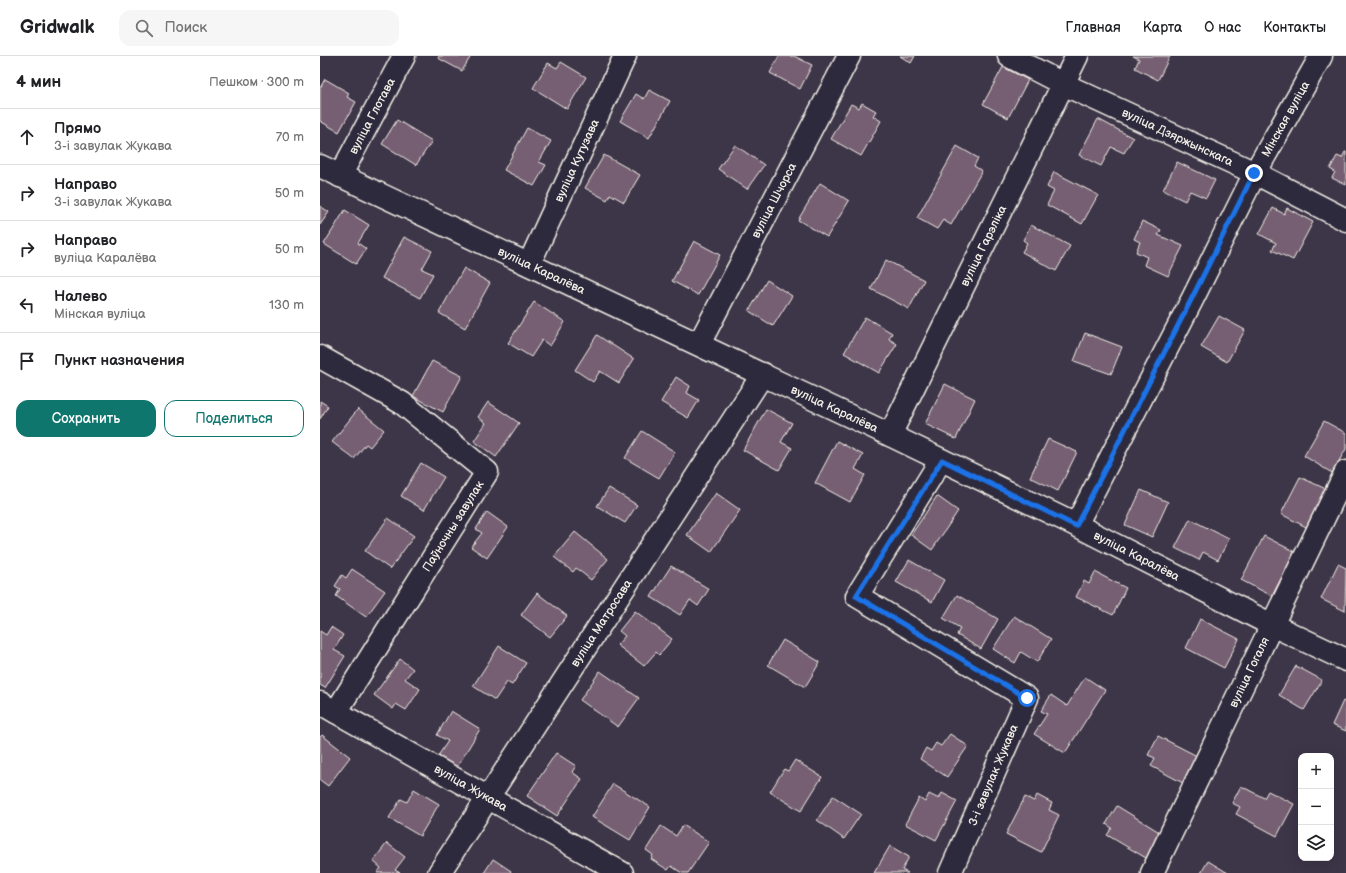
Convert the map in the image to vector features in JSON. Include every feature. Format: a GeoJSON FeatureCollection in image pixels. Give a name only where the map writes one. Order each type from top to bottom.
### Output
{"type":"FeatureCollection","features":[{"type":"Feature","properties":{"kind":"street","name":"вуліца Глотава"},"geometry":{"type":"LineString","coordinates":[[340,176],[404,56]]}},
{"type":"Feature","properties":{"kind":"street","name":"вуліца Кутузава"},"geometry":{"type":"LineString","coordinates":[[529,264],[625,56]]}},
{"type":"Feature","properties":{"kind":"street","name":"вуліца Шчорса"},"geometry":{"type":"LineString","coordinates":[[699,344],[849,56]]}},
{"type":"Feature","properties":{"kind":"street","name":"вуліца Дзяржынскага"},"geometry":{"type":"LineString","coordinates":[[1009,56],[1063,84],[1254,173],[1346,220]]}},
{"type":"Feature","properties":{"kind":"street","name":"вуліца Гарэліка"},"geometry":{"type":"LineString","coordinates":[[890,435],[1077,56]]}},
{"type":"Feature","properties":{"kind":"street","name":"Мінская вуліца"},"geometry":{"type":"LineString","coordinates":[[1076,526],[1254,173],[1322,56]]}},
{"type":"Feature","properties":{"kind":"street","name":"вуліца Каралёва"},"geometry":{"type":"LineString","coordinates":[[320,166],[763,374],[942,460],[1272,625],[1346,660]]}},
{"type":"Feature","properties":{"kind":"street","name":"Паўночны завулак"},"geometry":{"type":"LineString","coordinates":[[320,357],[402,403],[487,472],[328,708]]}},
{"type":"Feature","properties":{"kind":"street","name":"вуліца Матросава"},"geometry":{"type":"LineString","coordinates":[[439,873],[763,374]]}},
{"type":"Feature","properties":{"kind":"street","name":"3-і завулак Жукава"},"geometry":{"type":"LineString","coordinates":[[942,460],[856,596],[1027,698],[950,873]]}},
{"type":"Feature","properties":{"kind":"street","name":"вуліца Гогаля"},"geometry":{"type":"LineString","coordinates":[[1152,873],[1346,472]]}},
{"type":"Feature","properties":{"kind":"street","name":"вуліца Жукава"},"geometry":{"type":"LineString","coordinates":[[328,708],[622,873]]}},
{"type":"Feature","properties":{"kind":"building"},"geometry":{"type":"Polygon","coordinates":[[[439,56],[471,56],[462,71],[438,58],[439,56]]]}},
{"type":"Feature","properties":{"kind":"building"},"geometry":{"type":"Polygon","coordinates":[[[779,56],[794,56],[812,65],[800,89],[770,73],[779,56]]]}},
{"type":"Feature","properties":{"kind":"building"},"geometry":{"type":"Polygon","coordinates":[[[900,56],[915,56],[911,63],[900,56]]]}},
{"type":"Feature","properties":{"kind":"building"},"geometry":{"type":"Polygon","coordinates":[[[1133,56],[1170,56],[1158,80],[1135,68],[1139,59],[1133,56]]]}},
{"type":"Feature","properties":{"kind":"building"},"geometry":{"type":"Polygon","coordinates":[[[561,62],[586,77],[567,109],[533,88],[548,63],[557,68],[561,62]]]}},
{"type":"Feature","properties":{"kind":"building"},"geometry":{"type":"Polygon","coordinates":[[[1003,67],[1028,80],[1008,118],[983,104],[1003,67]]]}},
{"type":"Feature","properties":{"kind":"building"},"geometry":{"type":"Polygon","coordinates":[[[325,79],[349,93],[347,97],[356,102],[339,132],[320,121],[320,88],[325,79]]]}},
{"type":"Feature","properties":{"kind":"building"},"geometry":{"type":"Polygon","coordinates":[[[649,90],[670,101],[649,138],[620,121],[636,94],[644,99],[649,90]]]}},
{"type":"Feature","properties":{"kind":"building"},"geometry":{"type":"Polygon","coordinates":[[[862,103],[876,111],[873,116],[881,121],[861,156],[831,139],[851,104],[859,108],[862,103]]]}},
{"type":"Feature","properties":{"kind":"building"},"geometry":{"type":"Polygon","coordinates":[[[1098,119],[1133,138],[1124,153],[1111,147],[1101,166],[1079,155],[1098,119]]]}},
{"type":"Feature","properties":{"kind":"building"},"geometry":{"type":"Polygon","coordinates":[[[397,120],[432,141],[416,165],[382,144],[397,120]]]}},
{"type":"Feature","properties":{"kind":"building"},"geometry":{"type":"Polygon","coordinates":[[[527,128],[551,141],[539,162],[546,165],[534,186],[504,170],[527,128]]]}},
{"type":"Feature","properties":{"kind":"building"},"geometry":{"type":"Polygon","coordinates":[[[735,145],[764,165],[747,189],[718,169],[735,145]]]}},
{"type":"Feature","properties":{"kind":"building"},"geometry":{"type":"Polygon","coordinates":[[[957,146],[978,158],[974,166],[982,171],[951,225],[943,220],[937,229],[917,218],[957,146]]]}},
{"type":"Feature","properties":{"kind":"building"},"geometry":{"type":"Polygon","coordinates":[[[1345,152],[1346,185],[1332,178],[1335,172],[1330,169],[1337,156],[1342,158],[1345,152]]]}},
{"type":"Feature","properties":{"kind":"building"},"geometry":{"type":"Polygon","coordinates":[[[604,155],[640,175],[624,202],[610,194],[607,200],[585,188],[604,155]]]}},
{"type":"Feature","properties":{"kind":"building"},"geometry":{"type":"Polygon","coordinates":[[[1177,162],[1215,180],[1206,198],[1190,191],[1185,201],[1163,190],[1177,162]]]}},
{"type":"Feature","properties":{"kind":"building"},"geometry":{"type":"Polygon","coordinates":[[[1054,172],[1098,195],[1082,224],[1047,205],[1054,191],[1047,187],[1054,172]]]}},
{"type":"Feature","properties":{"kind":"building"},"geometry":{"type":"Polygon","coordinates":[[[820,183],[849,201],[827,237],[798,220],[820,183]]]}},
{"type":"Feature","properties":{"kind":"building"},"geometry":{"type":"Polygon","coordinates":[[[320,206],[329,212],[320,225],[320,206]]]}},
{"type":"Feature","properties":{"kind":"building"},"geometry":{"type":"Polygon","coordinates":[[[1273,208],[1284,214],[1287,208],[1313,222],[1293,260],[1272,250],[1276,243],[1259,234],[1273,208]]]}},
{"type":"Feature","properties":{"kind":"building"},"geometry":{"type":"Polygon","coordinates":[[[345,210],[369,225],[358,243],[366,249],[356,264],[324,244],[345,210]]]}},
{"type":"Feature","properties":{"kind":"building"},"geometry":{"type":"Polygon","coordinates":[[[1142,221],[1161,230],[1158,235],[1183,246],[1168,276],[1144,265],[1147,257],[1136,252],[1140,242],[1134,239],[1142,221]]]}},
{"type":"Feature","properties":{"kind":"building"},"geometry":{"type":"Polygon","coordinates":[[[1031,225],[1070,246],[1056,271],[1022,252],[1027,243],[1023,240],[1031,225]]]}},
{"type":"Feature","properties":{"kind":"building"},"geometry":{"type":"Polygon","coordinates":[[[404,237],[432,251],[422,269],[433,274],[420,298],[382,278],[404,237]]]}},
{"type":"Feature","properties":{"kind":"building"},"geometry":{"type":"Polygon","coordinates":[[[694,241],[720,255],[698,295],[672,281],[694,241]]]}},
{"type":"Feature","properties":{"kind":"building"},"geometry":{"type":"Polygon","coordinates":[[[886,260],[924,280],[909,309],[871,289],[886,260]]]}},
{"type":"Feature","properties":{"kind":"building"},"geometry":{"type":"Polygon","coordinates":[[[464,268],[490,283],[465,328],[439,313],[464,268]]]}},
{"type":"Feature","properties":{"kind":"building"},"geometry":{"type":"Polygon","coordinates":[[[767,280],[792,296],[773,326],[749,311],[767,280]]]}},
{"type":"Feature","properties":{"kind":"building"},"geometry":{"type":"Polygon","coordinates":[[[534,302],[565,322],[550,346],[542,340],[531,357],[508,343],[534,302]]]}},
{"type":"Feature","properties":{"kind":"building"},"geometry":{"type":"Polygon","coordinates":[[[1219,316],[1245,330],[1227,362],[1201,347],[1219,316]]]}},
{"type":"Feature","properties":{"kind":"building"},"geometry":{"type":"Polygon","coordinates":[[[865,317],[892,333],[889,339],[897,344],[879,373],[844,353],[865,317]]]}},
{"type":"Feature","properties":{"kind":"building"},"geometry":{"type":"Polygon","coordinates":[[[1085,333],[1122,347],[1111,374],[1074,361],[1085,333]]]}},
{"type":"Feature","properties":{"kind":"building"},"geometry":{"type":"Polygon","coordinates":[[[597,335],[634,359],[619,383],[600,371],[593,382],[575,370],[597,335]]]}},
{"type":"Feature","properties":{"kind":"building"},"geometry":{"type":"Polygon","coordinates":[[[432,361],[462,376],[443,412],[413,396],[432,361]]]}},
{"type":"Feature","properties":{"kind":"building"},"geometry":{"type":"Polygon","coordinates":[[[676,377],[690,386],[687,393],[699,400],[688,418],[661,402],[676,377]]]}},
{"type":"Feature","properties":{"kind":"building"},"geometry":{"type":"Polygon","coordinates":[[[945,384],[975,399],[956,439],[925,424],[945,384]]]}},
{"type":"Feature","properties":{"kind":"building"},"geometry":{"type":"Polygon","coordinates":[[[320,401],[328,406],[320,419],[320,401]]]}},
{"type":"Feature","properties":{"kind":"building"},"geometry":{"type":"Polygon","coordinates":[[[488,402],[519,423],[496,457],[474,441],[486,423],[478,417],[488,402]]]}},
{"type":"Feature","properties":{"kind":"building"},"geometry":{"type":"Polygon","coordinates":[[[358,409],[384,430],[370,447],[366,444],[354,459],[332,442],[358,409]]]}},
{"type":"Feature","properties":{"kind":"building"},"geometry":{"type":"Polygon","coordinates":[[[766,409],[792,423],[781,442],[792,448],[779,470],[743,450],[766,409]]]}},
{"type":"Feature","properties":{"kind":"building"},"geometry":{"type":"Polygon","coordinates":[[[1324,421],[1346,433],[1346,449],[1332,473],[1304,456],[1324,421]]]}},
{"type":"Feature","properties":{"kind":"building"},"geometry":{"type":"Polygon","coordinates":[[[642,431],[675,452],[659,478],[625,458],[642,431]]]}},
{"type":"Feature","properties":{"kind":"building"},"geometry":{"type":"Polygon","coordinates":[[[1048,439],[1077,452],[1058,491],[1030,477],[1048,439]]]}},
{"type":"Feature","properties":{"kind":"building"},"geometry":{"type":"Polygon","coordinates":[[[837,441],[863,455],[855,469],[865,475],[850,502],[815,483],[837,441]]]}},
{"type":"Feature","properties":{"kind":"building"},"geometry":{"type":"Polygon","coordinates":[[[421,463],[444,477],[424,510],[401,496],[421,463]]]}},
{"type":"Feature","properties":{"kind":"building"},"geometry":{"type":"Polygon","coordinates":[[[1300,477],[1328,490],[1308,528],[1281,514],[1300,477]]]}},
{"type":"Feature","properties":{"kind":"building"},"geometry":{"type":"Polygon","coordinates":[[[609,488],[637,505],[625,523],[597,506],[609,488]]]}},
{"type":"Feature","properties":{"kind":"building"},"geometry":{"type":"Polygon","coordinates":[[[1141,490],[1168,502],[1152,537],[1125,525],[1141,490]]]}},
{"type":"Feature","properties":{"kind":"building"},"geometry":{"type":"Polygon","coordinates":[[[716,493],[740,510],[711,552],[687,535],[716,493]]]}},
{"type":"Feature","properties":{"kind":"building"},"geometry":{"type":"Polygon","coordinates":[[[937,496],[958,511],[932,550],[911,535],[937,496]]]}},
{"type":"Feature","properties":{"kind":"building"},"geometry":{"type":"Polygon","coordinates":[[[487,512],[508,527],[487,558],[471,547],[482,533],[476,529],[487,512]]]}},
{"type":"Feature","properties":{"kind":"building"},"geometry":{"type":"Polygon","coordinates":[[[388,518],[414,536],[390,569],[365,551],[388,518]]]}},
{"type":"Feature","properties":{"kind":"building"},"geometry":{"type":"Polygon","coordinates":[[[1190,519],[1229,539],[1218,560],[1203,552],[1199,560],[1175,548],[1190,519]]]}},
{"type":"Feature","properties":{"kind":"building"},"geometry":{"type":"Polygon","coordinates":[[[575,532],[608,559],[591,580],[576,568],[573,572],[554,557],[575,532]]]}},
{"type":"Feature","properties":{"kind":"building"},"geometry":{"type":"Polygon","coordinates":[[[1264,536],[1295,552],[1272,596],[1241,580],[1264,536]]]}},
{"type":"Feature","properties":{"kind":"building"},"geometry":{"type":"Polygon","coordinates":[[[909,560],[944,580],[932,602],[896,582],[909,560]]]}},
{"type":"Feature","properties":{"kind":"building"},"geometry":{"type":"Polygon","coordinates":[[[1338,564],[1346,568],[1345,611],[1321,599],[1338,564]]]}},
{"type":"Feature","properties":{"kind":"building"},"geometry":{"type":"Polygon","coordinates":[[[671,566],[709,589],[698,606],[690,600],[680,615],[651,597],[671,566]]]}},
{"type":"Feature","properties":{"kind":"building"},"geometry":{"type":"Polygon","coordinates":[[[352,569],[385,591],[366,617],[336,596],[340,589],[335,586],[342,575],[346,578],[352,569]]]}},
{"type":"Feature","properties":{"kind":"building"},"geometry":{"type":"Polygon","coordinates":[[[1095,572],[1126,588],[1113,615],[1076,597],[1084,581],[1089,584],[1095,572]]]}},
{"type":"Feature","properties":{"kind":"building"},"geometry":{"type":"Polygon","coordinates":[[[537,593],[567,616],[550,637],[521,615],[537,593]]]}},
{"type":"Feature","properties":{"kind":"building"},"geometry":{"type":"Polygon","coordinates":[[[957,595],[998,619],[981,649],[957,635],[960,628],[943,618],[957,595]]]}},
{"type":"Feature","properties":{"kind":"building"},"geometry":{"type":"Polygon","coordinates":[[[635,611],[672,639],[659,655],[656,652],[644,666],[617,645],[625,636],[619,631],[635,611]]]}},
{"type":"Feature","properties":{"kind":"building"},"geometry":{"type":"Polygon","coordinates":[[[1014,616],[1051,639],[1037,662],[1021,652],[1015,663],[993,649],[1014,616]]]}},
{"type":"Feature","properties":{"kind":"building"},"geometry":{"type":"Polygon","coordinates":[[[1200,619],[1239,639],[1224,668],[1186,648],[1200,619]]]}},
{"type":"Feature","properties":{"kind":"building"},"geometry":{"type":"Polygon","coordinates":[[[331,627],[343,635],[334,650],[345,656],[325,688],[320,685],[320,631],[326,635],[331,627]]]}},
{"type":"Feature","properties":{"kind":"building"},"geometry":{"type":"Polygon","coordinates":[[[783,640],[820,662],[805,687],[768,665],[783,640]]]}},
{"type":"Feature","properties":{"kind":"building"},"geometry":{"type":"Polygon","coordinates":[[[499,646],[526,663],[512,685],[507,682],[495,700],[473,686],[499,646]]]}},
{"type":"Feature","properties":{"kind":"building"},"geometry":{"type":"Polygon","coordinates":[[[400,659],[413,669],[405,679],[420,689],[406,710],[396,704],[393,709],[374,695],[400,659]]]}},
{"type":"Feature","properties":{"kind":"building"},"geometry":{"type":"Polygon","coordinates":[[[1296,666],[1322,680],[1304,710],[1279,695],[1296,666]]]}},
{"type":"Feature","properties":{"kind":"building"},"geometry":{"type":"Polygon","coordinates":[[[600,671],[639,698],[618,727],[580,700],[600,671]]]}},
{"type":"Feature","properties":{"kind":"building"},"geometry":{"type":"Polygon","coordinates":[[[1085,677],[1105,690],[1065,753],[1034,734],[1047,714],[1041,711],[1051,695],[1067,706],[1085,677]]]}},
{"type":"Feature","properties":{"kind":"building"},"geometry":{"type":"Polygon","coordinates":[[[1343,701],[1346,702],[1346,731],[1332,725],[1343,701]]]}},
{"type":"Feature","properties":{"kind":"building"},"geometry":{"type":"Polygon","coordinates":[[[451,711],[480,729],[457,767],[438,756],[448,741],[437,735],[451,711]]]}},
{"type":"Feature","properties":{"kind":"building"},"geometry":{"type":"Polygon","coordinates":[[[950,734],[968,746],[947,777],[920,759],[926,748],[931,751],[936,743],[941,746],[950,734]]]}},
{"type":"Feature","properties":{"kind":"building"},"geometry":{"type":"Polygon","coordinates":[[[322,735],[350,757],[328,786],[320,780],[320,737],[322,735]]]}},
{"type":"Feature","properties":{"kind":"building"},"geometry":{"type":"Polygon","coordinates":[[[1158,736],[1197,756],[1183,783],[1151,766],[1155,758],[1148,755],[1158,736]]]}},
{"type":"Feature","properties":{"kind":"building"},"geometry":{"type":"Polygon","coordinates":[[[556,753],[576,766],[572,772],[582,779],[557,816],[527,796],[556,753]]]}},
{"type":"Feature","properties":{"kind":"building"},"geometry":{"type":"Polygon","coordinates":[[[795,760],[822,777],[801,811],[770,792],[784,769],[788,771],[795,760]]]}},
{"type":"Feature","properties":{"kind":"building"},"geometry":{"type":"Polygon","coordinates":[[[613,784],[650,807],[630,840],[592,817],[613,784]]]}},
{"type":"Feature","properties":{"kind":"building"},"geometry":{"type":"Polygon","coordinates":[[[1241,786],[1264,798],[1268,791],[1294,804],[1277,836],[1236,814],[1240,807],[1232,803],[1241,786]]]}},
{"type":"Feature","properties":{"kind":"building"},"geometry":{"type":"Polygon","coordinates":[[[414,789],[439,804],[420,836],[389,818],[401,799],[407,802],[414,789]]]}},
{"type":"Feature","properties":{"kind":"building"},"geometry":{"type":"Polygon","coordinates":[[[942,793],[957,801],[936,840],[905,824],[919,798],[925,802],[929,794],[939,799],[942,793]]]}},
{"type":"Feature","properties":{"kind":"building"},"geometry":{"type":"Polygon","coordinates":[[[1037,795],[1052,803],[1049,810],[1059,815],[1041,852],[1006,834],[1025,797],[1034,801],[1037,795]]]}},
{"type":"Feature","properties":{"kind":"building"},"geometry":{"type":"Polygon","coordinates":[[[833,796],[861,814],[844,839],[817,820],[833,796]]]}},
{"type":"Feature","properties":{"kind":"building"},"geometry":{"type":"Polygon","coordinates":[[[1117,806],[1161,833],[1146,858],[1107,835],[1112,828],[1106,824],[1117,806]]]}},
{"type":"Feature","properties":{"kind":"building"},"geometry":{"type":"Polygon","coordinates":[[[683,825],[709,842],[688,873],[682,873],[671,866],[668,870],[651,859],[653,855],[646,850],[661,826],[676,836],[683,825]]]}},
{"type":"Feature","properties":{"kind":"building"},"geometry":{"type":"Polygon","coordinates":[[[387,843],[405,857],[395,870],[400,873],[377,873],[381,868],[373,861],[387,843]]]}},
{"type":"Feature","properties":{"kind":"building"},"geometry":{"type":"Polygon","coordinates":[[[890,846],[909,857],[902,870],[908,873],[874,873],[890,846]]]}},
{"type":"Feature","properties":{"kind":"building"},"geometry":{"type":"Polygon","coordinates":[[[493,859],[511,871],[510,873],[484,873],[493,859]]]}},
{"type":"Feature","properties":{"kind":"building"},"geometry":{"type":"Polygon","coordinates":[[[1208,861],[1228,873],[1201,873],[1208,861]]]}},
{"type":"Feature","properties":{"kind":"route"},"geometry":{"type":"LineString","coordinates":[[1027,698],[856,596],[942,460],[1076,526],[1254,173]]}}]}
